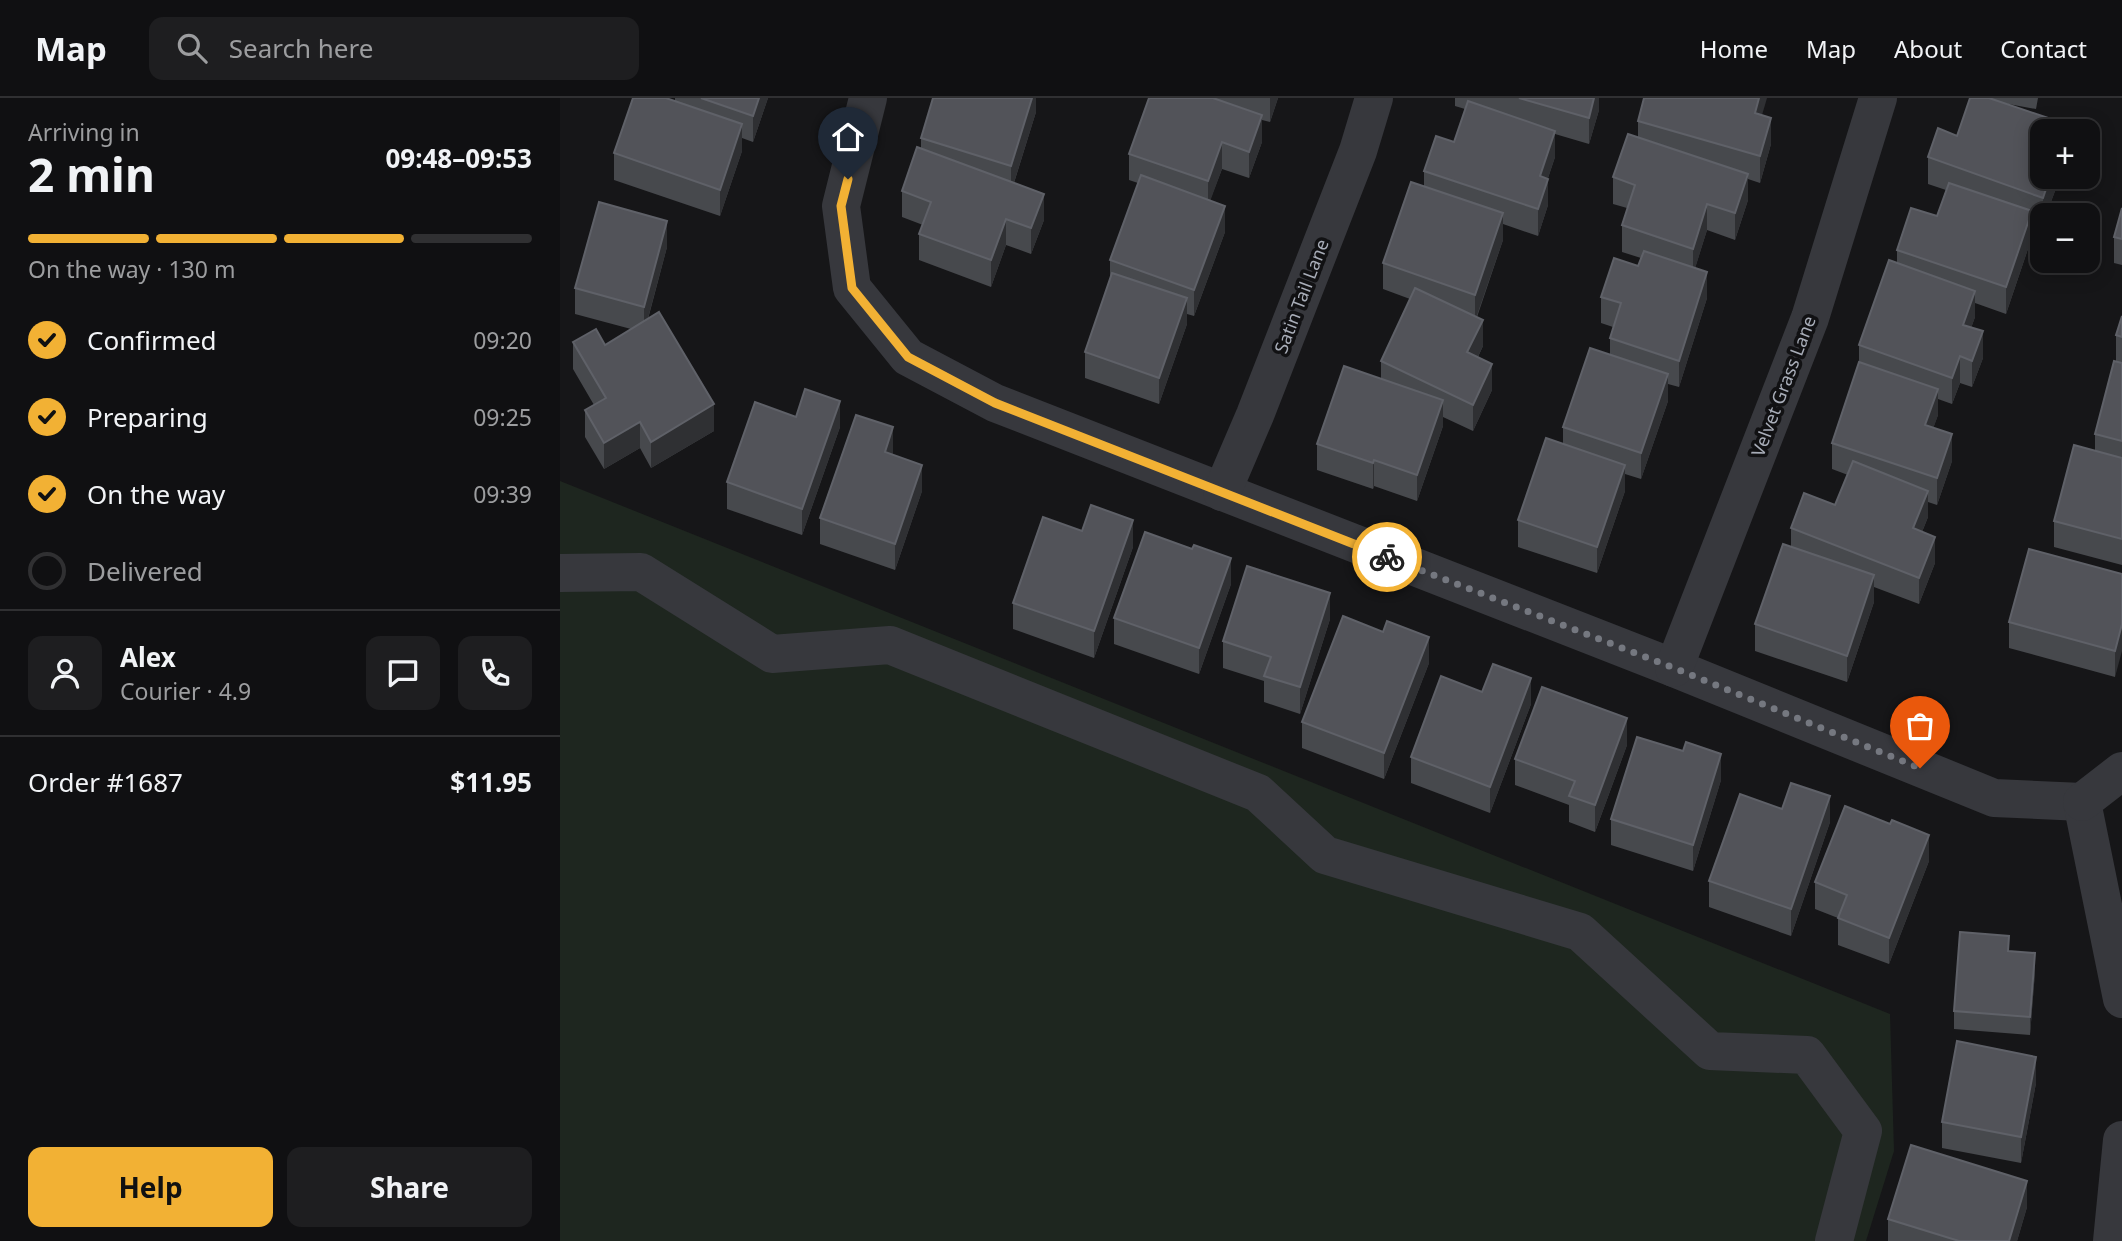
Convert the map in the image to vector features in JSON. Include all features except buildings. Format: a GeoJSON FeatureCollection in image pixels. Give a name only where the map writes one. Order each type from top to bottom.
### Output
{"type":"FeatureCollection","features":[{"type":"Feature","properties":{"kind":"street"},"geometry":{"type":"LineString","coordinates":[[868,98],[841,206],[852,288],[908,357],[995,403],[1674,668],[1994,798],[2082,802],[2122,771]]}},
{"type":"Feature","properties":{"kind":"street","name":"Satin Tail Lane"},"geometry":{"type":"LineString","coordinates":[[1222,492],[1255,415],[1358,151],[1374,98]]}},
{"type":"Feature","properties":{"kind":"street","name":"Velvet Grass Lane"},"geometry":{"type":"LineString","coordinates":[[1674,668],[1810,318],[1878,98]]}},
{"type":"Feature","properties":{"kind":"street"},"geometry":{"type":"LineString","coordinates":[[560,573],[641,572],[772,654],[890,645],[1258,793],[1325,855],[1580,932],[1710,1052],[1807,1055],[1863,1130],[1834,1241]]}},
{"type":"Feature","properties":{"kind":"street"},"geometry":{"type":"LineString","coordinates":[[2082,802],[2122,999]]}},
{"type":"Feature","properties":{"kind":"street"},"geometry":{"type":"LineString","coordinates":[[2112,1241],[2122,1140]]}},
{"type":"Feature","properties":{"kind":"shaded area"},"geometry":{"type":"Polygon","coordinates":[[[560,481],[1890,1014],[1894,1151],[1866,1241],[560,1241],[560,481]]]}},
{"type":"Feature","properties":{"kind":"way so far"},"geometry":{"type":"LineString","coordinates":[[1387,557],[1674,668],[1920,768]]}},
{"type":"Feature","properties":{"kind":"route"},"geometry":{"type":"LineString","coordinates":[[848,179],[841,206],[852,288],[908,357],[995,403],[1387,557]]}}]}
